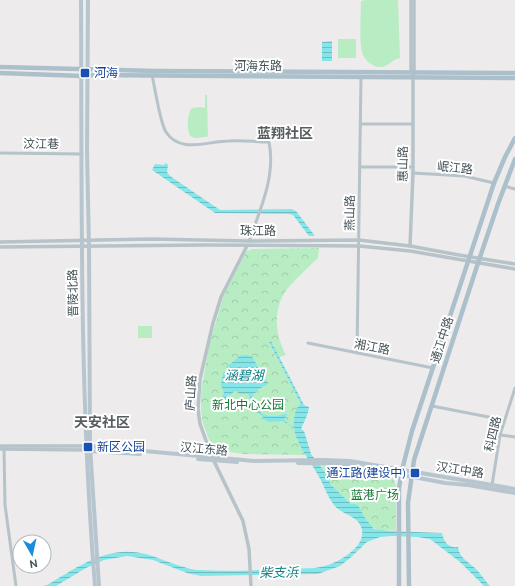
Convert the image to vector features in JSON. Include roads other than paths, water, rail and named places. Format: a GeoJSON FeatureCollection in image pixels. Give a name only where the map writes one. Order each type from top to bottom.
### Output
{"type":"FeatureCollection","features":[{"type":"Feature","properties":{"kind":"main road","name":"晋陵北路"},"geometry":{"type":"LineString","coordinates":[[81,0],[82,243],[94,586]]}},
{"type":"Feature","properties":{"kind":"main road","name":"晋陵北路"},"geometry":{"type":"LineString","coordinates":[[88,0],[88,448],[99,586]]}},
{"type":"Feature","properties":{"kind":"main road","name":"河海东路"},"geometry":{"type":"LineString","coordinates":[[0,67],[82,70],[88,72],[152,76],[515,73]]}},
{"type":"Feature","properties":{"kind":"main road","name":"河海东路"},"geometry":{"type":"LineString","coordinates":[[0,73],[82,76],[88,72],[361,75]]}},
{"type":"Feature","properties":{"kind":"main road","name":"河海东路"},"geometry":{"type":"LineString","coordinates":[[413,75],[515,78]]}},
{"type":"Feature","properties":{"kind":"main road","name":"通江中路"},"geometry":{"type":"LineString","coordinates":[[400,586],[399,488],[412,431],[494,184],[505,157],[515,138]]}},
{"type":"Feature","properties":{"kind":"main road","name":"通江中路"},"geometry":{"type":"LineString","coordinates":[[409,586],[408,503],[414,460],[479,260],[504,186],[515,159]]}},
{"type":"Feature","properties":{"kind":"main road","name":"汉江东路"},"geometry":{"type":"LineString","coordinates":[[88,448],[213,459],[306,462],[318,461],[403,473]]}},
{"type":"Feature","properties":{"kind":"main road","name":"汉江中路"},"geometry":{"type":"LineString","coordinates":[[403,473],[515,489]]}},
{"type":"Feature","properties":{"kind":"main road","name":"汉江中路"},"geometry":{"type":"LineString","coordinates":[[412,474],[445,483],[468,485],[515,493]]}},
{"type":"Feature","properties":{"kind":"street","name":"惠山路"},"geometry":{"type":"LineString","coordinates":[[411,0],[413,75]]}},
{"type":"Feature","properties":{"kind":"street","name":"惠山路"},"geometry":{"type":"LineString","coordinates":[[410,251],[413,173],[414,0]]}},
{"type":"Feature","properties":{"kind":"street","name":"燕山路"},"geometry":{"type":"LineString","coordinates":[[357,353],[361,75]]}},
{"type":"Feature","properties":{"kind":"street"},"geometry":{"type":"LineString","coordinates":[[152,76],[162,123],[165,132],[172,139],[189,145],[229,140],[269,142],[272,156],[265,196],[249,241]]}},
{"type":"Feature","properties":{"kind":"street"},"geometry":{"type":"LineString","coordinates":[[360,124],[413,124]]}},
{"type":"Feature","properties":{"kind":"street","name":"汶江巷"},"geometry":{"type":"LineString","coordinates":[[0,153],[82,154]]}},
{"type":"Feature","properties":{"kind":"street"},"geometry":{"type":"LineString","coordinates":[[360,167],[413,167]]}},
{"type":"Feature","properties":{"kind":"street","name":"岷江路"},"geometry":{"type":"LineString","coordinates":[[413,173],[464,176],[494,184]]}},
{"type":"Feature","properties":{"kind":"street"},"geometry":{"type":"LineString","coordinates":[[504,186],[515,189]]}},
{"type":"Feature","properties":{"kind":"street","name":"珠江路"},"geometry":{"type":"LineString","coordinates":[[89,243],[151,239],[249,241],[358,240],[410,246],[469,259]]}},
{"type":"Feature","properties":{"kind":"street","name":"庐山路"},"geometry":{"type":"LineString","coordinates":[[249,241],[222,297],[212,330],[198,392],[200,424],[213,459],[243,521],[249,549],[251,586]]}},
{"type":"Feature","properties":{"kind":"street","name":"珠江路"},"geometry":{"type":"LineString","coordinates":[[0,242],[247,246],[359,246],[515,264]]}},
{"type":"Feature","properties":{"kind":"street","name":"珠江路"},"geometry":{"type":"LineString","coordinates":[[0,246],[82,243]]}},
{"type":"Feature","properties":{"kind":"street","name":"珠江路"},"geometry":{"type":"LineString","coordinates":[[479,260],[515,269]]}},
{"type":"Feature","properties":{"kind":"street","name":"湘江路"},"geometry":{"type":"LineString","coordinates":[[308,343],[433,368]]}},
{"type":"Feature","properties":{"kind":"street","name":"科四路"},"geometry":{"type":"LineString","coordinates":[[492,485],[500,435],[515,388]]}},
{"type":"Feature","properties":{"kind":"street"},"geometry":{"type":"LineString","coordinates":[[431,406],[504,420]]}},
{"type":"Feature","properties":{"kind":"street"},"geometry":{"type":"LineString","coordinates":[[500,435],[515,437]]}},
{"type":"Feature","properties":{"kind":"street"},"geometry":{"type":"LineString","coordinates":[[2,447],[5,505],[16,586]]}},
{"type":"Feature","properties":{"kind":"street","name":"汉江东路"},"geometry":{"type":"LineString","coordinates":[[2,447],[88,448]]}},
{"type":"Feature","properties":{"kind":"street"},"geometry":{"type":"LineString","coordinates":[[0,505],[5,505]]}},
{"type":"Feature","properties":{"kind":"water"},"geometry":{"type":"Polygon","coordinates":[[[332,41],[332,61],[322,61],[322,42],[332,41]]]}},
{"type":"Feature","properties":{"kind":"water"},"geometry":{"type":"Polygon","coordinates":[[[166,163],[168,165],[167,172],[170,176],[220,210],[291,209],[296,211],[315,236],[309,236],[293,215],[289,214],[215,213],[152,170],[155,164],[164,165],[166,163]]]}},
{"type":"Feature","properties":{"kind":"water","name":"柴支浜"},"geometry":{"type":"Polygon","coordinates":[[[271,341],[304,405],[309,407],[301,429],[304,431],[311,454],[325,472],[331,485],[351,504],[358,505],[365,518],[374,529],[442,533],[447,544],[452,547],[458,547],[462,557],[476,569],[490,586],[484,586],[460,562],[430,539],[392,536],[380,537],[367,542],[340,566],[318,574],[201,576],[187,573],[153,560],[127,556],[104,560],[86,568],[56,586],[42,586],[47,585],[95,558],[121,552],[135,552],[149,555],[194,570],[242,571],[321,567],[345,557],[356,548],[362,536],[362,530],[359,523],[334,505],[297,439],[294,423],[295,414],[296,409],[301,404],[269,342],[271,341]]]}},
{"type":"Feature","properties":{"kind":"water","name":"涵碧湖"},"geometry":{"type":"Polygon","coordinates":[[[242,355],[248,355],[253,358],[268,384],[253,394],[254,395],[251,398],[254,405],[265,415],[276,416],[287,414],[284,419],[292,427],[283,421],[266,421],[259,413],[253,411],[248,394],[239,394],[237,390],[231,395],[227,395],[226,399],[221,399],[224,393],[221,385],[223,373],[229,370],[226,366],[242,355]]]}},
{"type":"Feature","properties":{"kind":"place","name":"河海"},"geometry":{"type":"Point","coordinates":[85,73]}},
{"type":"Feature","properties":{"kind":"place","name":"新区公园"},"geometry":{"type":"Point","coordinates":[88,447]}},
{"type":"Feature","properties":{"kind":"place","name":"通江路(建设中)"},"geometry":{"type":"Point","coordinates":[415,473]}},
{"type":"Feature","properties":{"kind":"district","name":"蓝翔社区"},"geometry":{"type":"Point","coordinates":[285,133]}},
{"type":"Feature","properties":{"kind":"district","name":"天安社区"},"geometry":{"type":"Point","coordinates":[102,422]}},
{"type":"Feature","properties":{"kind":"park label","name":"新北中心公园"},"geometry":{"type":"Point","coordinates":[248,405]}},
{"type":"Feature","properties":{"kind":"park label","name":"蓝港广场"},"geometry":{"type":"Point","coordinates":[375,495]}}]}
